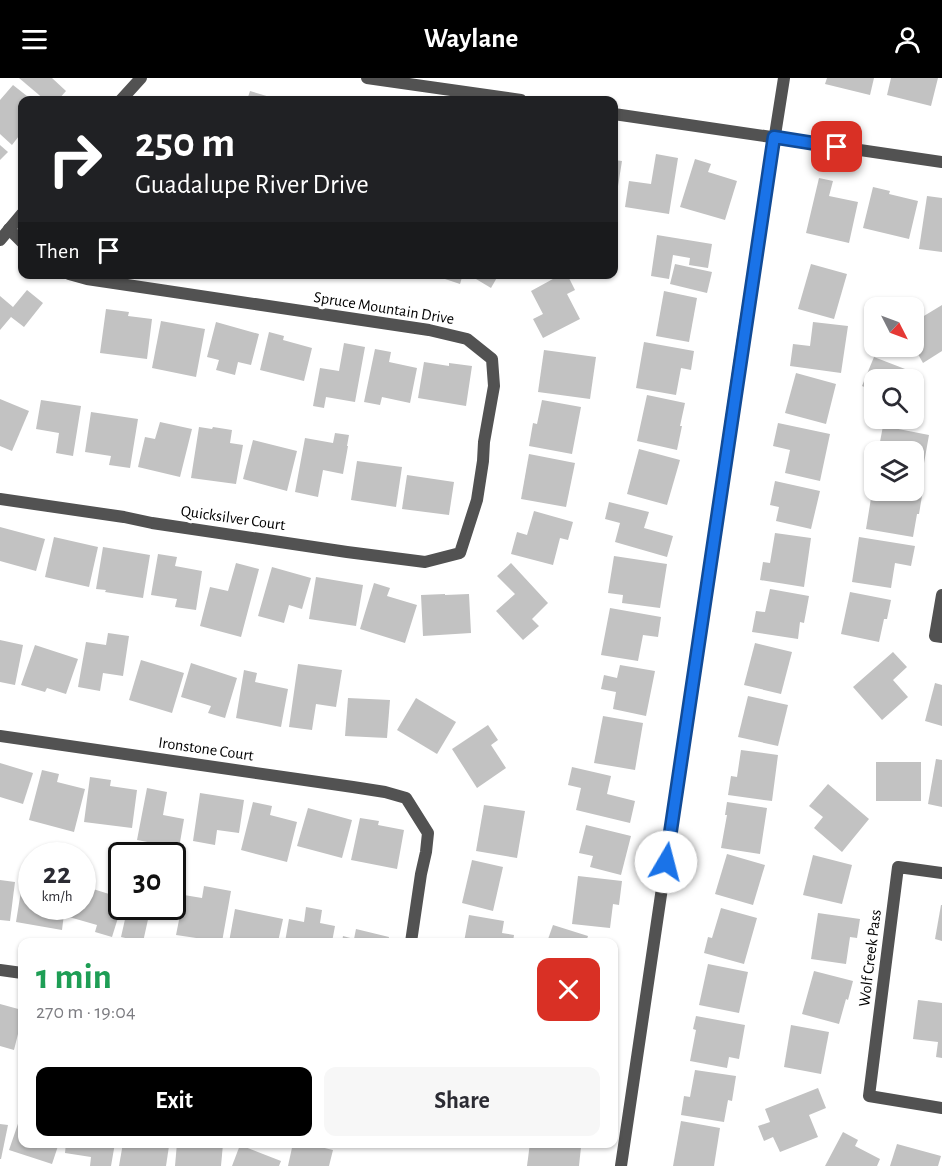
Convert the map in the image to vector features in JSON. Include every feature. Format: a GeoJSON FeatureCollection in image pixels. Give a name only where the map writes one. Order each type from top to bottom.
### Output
{"type":"FeatureCollection","features":[{"type":"Feature","properties":{"kind":"street"},"geometry":{"type":"LineString","coordinates":[[125,96],[141,78]]}},
{"type":"Feature","properties":{"kind":"street"},"geometry":{"type":"LineString","coordinates":[[367,78],[493,96]]}},
{"type":"Feature","properties":{"kind":"street"},"geometry":{"type":"LineString","coordinates":[[621,1166],[741,348],[784,78]]}},
{"type":"Feature","properties":{"kind":"street"},"geometry":{"type":"LineString","coordinates":[[618,115],[942,162]]}},
{"type":"Feature","properties":{"kind":"street"},"geometry":{"type":"LineString","coordinates":[[0,240],[18,219]]}},
{"type":"Feature","properties":{"kind":"street"},"geometry":{"type":"LineString","coordinates":[[9,229],[18,238]]}},
{"type":"Feature","properties":{"kind":"street","name":"Spruce Mountain Drive"},"geometry":{"type":"LineString","coordinates":[[87,279],[429,330],[467,339],[492,359],[495,386],[484,442],[477,500],[460,553]]}},
{"type":"Feature","properties":{"kind":"street","name":"Quicksilver Court"},"geometry":{"type":"LineString","coordinates":[[0,499],[290,544],[425,562],[460,553]]}},
{"type":"Feature","properties":{"kind":"street"},"geometry":{"type":"LineString","coordinates":[[938,637],[942,595]]}},
{"type":"Feature","properties":{"kind":"street","name":"Ironstone Court"},"geometry":{"type":"LineString","coordinates":[[0,736],[353,787],[406,798],[428,833],[412,938]]}},
{"type":"Feature","properties":{"kind":"street","name":"Wolf Creek Pass"},"geometry":{"type":"LineString","coordinates":[[942,873],[898,867],[869,1096],[942,1108]]}},
{"type":"Feature","properties":{"kind":"street"},"geometry":{"type":"LineString","coordinates":[[0,970],[18,972]]}},
{"type":"Feature","properties":{"kind":"building"},"geometry":{"type":"Polygon","coordinates":[[[19,78],[52,78],[66,91],[62,96],[40,96],[19,78]]]}},
{"type":"Feature","properties":{"kind":"building"},"geometry":{"type":"Polygon","coordinates":[[[827,78],[874,78],[870,95],[825,84],[827,78]]]}},
{"type":"Feature","properties":{"kind":"building"},"geometry":{"type":"Polygon","coordinates":[[[891,78],[938,78],[931,106],[887,95],[891,78]]]}},
{"type":"Feature","properties":{"kind":"building"},"geometry":{"type":"Polygon","coordinates":[[[13,85],[27,96],[18,96],[18,137],[12,145],[0,134],[0,100],[13,85]]]}},
{"type":"Feature","properties":{"kind":"building"},"geometry":{"type":"Polygon","coordinates":[[[250,91],[267,96],[248,96],[250,91]]]}},
{"type":"Feature","properties":{"kind":"building"},"geometry":{"type":"Polygon","coordinates":[[[0,145],[8,152],[0,160],[0,145]]]}},
{"type":"Feature","properties":{"kind":"building"},"geometry":{"type":"Polygon","coordinates":[[[656,154],[678,158],[669,214],[625,207],[629,181],[651,184],[656,154]]]}},
{"type":"Feature","properties":{"kind":"building"},"geometry":{"type":"Polygon","coordinates":[[[695,159],[711,164],[708,172],[737,181],[725,220],[680,207],[695,159]]]}},
{"type":"Feature","properties":{"kind":"building"},"geometry":{"type":"Polygon","coordinates":[[[618,160],[622,161],[618,186],[618,160]]]}},
{"type":"Feature","properties":{"kind":"building"},"geometry":{"type":"Polygon","coordinates":[[[819,178],[833,181],[829,196],[858,202],[849,243],[806,233],[819,178]]]}},
{"type":"Feature","properties":{"kind":"building"},"geometry":{"type":"Polygon","coordinates":[[[873,187],[890,191],[889,194],[918,201],[909,239],[863,228],[873,187]]]}},
{"type":"Feature","properties":{"kind":"building"},"geometry":{"type":"Polygon","coordinates":[[[927,196],[942,198],[942,252],[919,249],[927,196]]]}},
{"type":"Feature","properties":{"kind":"building"},"geometry":{"type":"Polygon","coordinates":[[[657,235],[712,244],[708,268],[689,265],[690,258],[673,255],[669,279],[651,276],[657,235]]]}},
{"type":"Feature","properties":{"kind":"building"},"geometry":{"type":"Polygon","coordinates":[[[675,264],[712,272],[707,293],[670,284],[675,264]]]}},
{"type":"Feature","properties":{"kind":"building"},"geometry":{"type":"Polygon","coordinates":[[[811,264],[847,274],[834,319],[798,309],[811,264]]]}},
{"type":"Feature","properties":{"kind":"building"},"geometry":{"type":"Polygon","coordinates":[[[445,279],[462,279],[460,284],[445,279]]]}},
{"type":"Feature","properties":{"kind":"building"},"geometry":{"type":"Polygon","coordinates":[[[476,279],[496,279],[491,288],[476,279]]]}},
{"type":"Feature","properties":{"kind":"building"},"geometry":{"type":"Polygon","coordinates":[[[553,279],[570,279],[575,290],[567,294],[580,319],[543,338],[533,319],[543,314],[531,291],[553,279]]]}},
{"type":"Feature","properties":{"kind":"building"},"geometry":{"type":"Polygon","coordinates":[[[27,290],[43,303],[24,327],[11,317],[0,330],[0,296],[13,307],[27,290]]]}},
{"type":"Feature","properties":{"kind":"building"},"geometry":{"type":"Polygon","coordinates":[[[664,291],[697,298],[689,342],[656,336],[664,291]]]}},
{"type":"Feature","properties":{"kind":"building"},"geometry":{"type":"Polygon","coordinates":[[[942,305],[942,351],[923,363],[920,357],[924,357],[924,316],[942,305]]]}},
{"type":"Feature","properties":{"kind":"building"},"geometry":{"type":"Polygon","coordinates":[[[106,309],[129,312],[128,316],[152,319],[147,359],[100,353],[106,309]]]}},
{"type":"Feature","properties":{"kind":"building"},"geometry":{"type":"Polygon","coordinates":[[[161,321],[205,329],[196,377],[152,368],[161,321]]]}},
{"type":"Feature","properties":{"kind":"building"},"geometry":{"type":"Polygon","coordinates":[[[216,322],[259,334],[251,365],[238,362],[235,375],[216,370],[219,360],[207,357],[216,322]]]}},
{"type":"Feature","properties":{"kind":"building"},"geometry":{"type":"Polygon","coordinates":[[[813,322],[848,326],[841,373],[790,366],[793,344],[810,346],[813,322]]]}},
{"type":"Feature","properties":{"kind":"building"},"geometry":{"type":"Polygon","coordinates":[[[269,332],[284,336],[283,340],[312,348],[304,381],[260,370],[269,332]]]}},
{"type":"Feature","properties":{"kind":"building"},"geometry":{"type":"Polygon","coordinates":[[[644,342],[694,351],[691,370],[681,368],[676,395],[636,388],[644,342]]]}},
{"type":"Feature","properties":{"kind":"building"},"geometry":{"type":"Polygon","coordinates":[[[344,343],[365,347],[355,402],[326,397],[324,408],[313,406],[320,368],[339,371],[344,343]]]}},
{"type":"Feature","properties":{"kind":"building"},"geometry":{"type":"Polygon","coordinates":[[[375,349],[391,352],[389,362],[417,368],[410,403],[382,397],[380,405],[364,402],[375,349]]]}},
{"type":"Feature","properties":{"kind":"building"},"geometry":{"type":"Polygon","coordinates":[[[544,350],[596,357],[590,399],[538,392],[544,350]]]}},
{"type":"Feature","properties":{"kind":"building"},"geometry":{"type":"Polygon","coordinates":[[[874,357],[905,369],[869,369],[874,357]]]}},
{"type":"Feature","properties":{"kind":"building"},"geometry":{"type":"Polygon","coordinates":[[[424,362],[449,366],[449,363],[472,366],[466,406],[418,398],[424,362]]]}},
{"type":"Feature","properties":{"kind":"building"},"geometry":{"type":"Polygon","coordinates":[[[796,373],[836,384],[826,424],[785,413],[796,373]]]}},
{"type":"Feature","properties":{"kind":"building"},"geometry":{"type":"Polygon","coordinates":[[[647,395],[685,403],[677,450],[637,441],[647,395]]]}},
{"type":"Feature","properties":{"kind":"building"},"geometry":{"type":"Polygon","coordinates":[[[0,399],[29,411],[12,451],[0,446],[0,399]]]}},
{"type":"Feature","properties":{"kind":"building"},"geometry":{"type":"Polygon","coordinates":[[[41,400],[81,406],[73,456],[56,453],[59,433],[36,429],[41,400]]]}},
{"type":"Feature","properties":{"kind":"building"},"geometry":{"type":"Polygon","coordinates":[[[542,400],[581,407],[572,454],[529,446],[533,423],[537,424],[542,400]]]}},
{"type":"Feature","properties":{"kind":"building"},"geometry":{"type":"Polygon","coordinates":[[[91,412],[138,419],[130,468],[109,465],[111,456],[85,452],[91,412]]]}},
{"type":"Feature","properties":{"kind":"building"},"geometry":{"type":"Polygon","coordinates":[[[160,422],[192,429],[180,477],[138,467],[145,437],[155,439],[160,422]]]}},
{"type":"Feature","properties":{"kind":"building"},"geometry":{"type":"Polygon","coordinates":[[[778,423],[830,434],[820,481],[785,473],[790,450],[773,446],[778,423]]]}},
{"type":"Feature","properties":{"kind":"building"},"geometry":{"type":"Polygon","coordinates":[[[199,427],[232,430],[230,443],[243,445],[236,484],[191,478],[199,427]]]}},
{"type":"Feature","properties":{"kind":"building"},"geometry":{"type":"Polygon","coordinates":[[[882,429],[898,429],[929,435],[924,463],[924,441],[880,441],[882,429]]]}},
{"type":"Feature","properties":{"kind":"building"},"geometry":{"type":"Polygon","coordinates":[[[335,433],[349,435],[343,474],[323,470],[318,497],[295,492],[305,438],[333,443],[335,433]]]}},
{"type":"Feature","properties":{"kind":"building"},"geometry":{"type":"Polygon","coordinates":[[[253,440],[297,451],[287,491],[243,479],[253,440]]]}},
{"type":"Feature","properties":{"kind":"building"},"geometry":{"type":"Polygon","coordinates":[[[639,449],[680,460],[667,505],[627,494],[639,449]]]}},
{"type":"Feature","properties":{"kind":"building"},"geometry":{"type":"Polygon","coordinates":[[[529,454],[575,463],[566,507],[521,499],[529,454]]]}},
{"type":"Feature","properties":{"kind":"building"},"geometry":{"type":"Polygon","coordinates":[[[357,461],[402,467],[396,507],[351,500],[357,461]]]}},
{"type":"Feature","properties":{"kind":"building"},"geometry":{"type":"Polygon","coordinates":[[[407,475],[454,482],[449,515],[402,509],[407,475]]]}},
{"type":"Feature","properties":{"kind":"building"},"geometry":{"type":"Polygon","coordinates":[[[775,481],[820,491],[811,529],[776,521],[779,507],[770,505],[775,481]]]}},
{"type":"Feature","properties":{"kind":"building"},"geometry":{"type":"Polygon","coordinates":[[[871,501],[921,501],[913,537],[866,529],[871,501]]]}},
{"type":"Feature","properties":{"kind":"building"},"geometry":{"type":"Polygon","coordinates":[[[609,502],[649,512],[644,528],[673,536],[667,557],[615,542],[620,523],[605,519],[609,502]]]}},
{"type":"Feature","properties":{"kind":"building"},"geometry":{"type":"Polygon","coordinates":[[[534,511],[573,522],[568,540],[560,538],[553,565],[511,554],[517,532],[527,535],[534,511]]]}},
{"type":"Feature","properties":{"kind":"building"},"geometry":{"type":"Polygon","coordinates":[[[0,527],[45,539],[36,571],[0,561],[0,527]]]}},
{"type":"Feature","properties":{"kind":"building"},"geometry":{"type":"Polygon","coordinates":[[[775,533],[811,538],[804,587],[760,580],[763,562],[770,563],[775,533]]]}},
{"type":"Feature","properties":{"kind":"building"},"geometry":{"type":"Polygon","coordinates":[[[54,537],[98,547],[89,587],[45,577],[54,537]]]}},
{"type":"Feature","properties":{"kind":"building"},"geometry":{"type":"Polygon","coordinates":[[[859,537],[915,546],[911,566],[895,563],[891,588],[852,582],[859,537]]]}},
{"type":"Feature","properties":{"kind":"building"},"geometry":{"type":"Polygon","coordinates":[[[103,547],[150,555],[143,598],[96,589],[103,547]]]}},
{"type":"Feature","properties":{"kind":"building"},"geometry":{"type":"Polygon","coordinates":[[[158,554],[177,557],[175,566],[202,571],[196,610],[175,607],[177,599],[151,595],[158,554]]]}},
{"type":"Feature","properties":{"kind":"building"},"geometry":{"type":"Polygon","coordinates":[[[614,556],[667,564],[660,608],[622,603],[623,595],[608,593],[614,556]]]}},
{"type":"Feature","properties":{"kind":"building"},"geometry":{"type":"Polygon","coordinates":[[[236,563],[259,569],[241,637],[200,626],[210,587],[228,591],[236,563]]]}},
{"type":"Feature","properties":{"kind":"building"},"geometry":{"type":"Polygon","coordinates":[[[511,563],[548,603],[532,619],[539,626],[523,640],[496,611],[515,594],[497,576],[511,563]]]}},
{"type":"Feature","properties":{"kind":"building"},"geometry":{"type":"Polygon","coordinates":[[[272,567],[311,578],[302,609],[289,605],[284,623],[258,616],[272,567]]]}},
{"type":"Feature","properties":{"kind":"building"},"geometry":{"type":"Polygon","coordinates":[[[316,577],[363,585],[356,626],[309,619],[316,577]]]}},
{"type":"Feature","properties":{"kind":"building"},"geometry":{"type":"Polygon","coordinates":[[[374,583],[390,588],[387,596],[417,605],[405,643],[360,629],[374,583]]]}},
{"type":"Feature","properties":{"kind":"building"},"geometry":{"type":"Polygon","coordinates":[[[770,589],[809,596],[804,623],[800,622],[798,639],[752,632],[756,611],[765,612],[770,589]]]}},
{"type":"Feature","properties":{"kind":"building"},"geometry":{"type":"Polygon","coordinates":[[[850,592],[891,600],[879,642],[841,634],[850,592]]]}},
{"type":"Feature","properties":{"kind":"building"},"geometry":{"type":"Polygon","coordinates":[[[469,594],[471,633],[423,636],[421,595],[469,594]]]}},
{"type":"Feature","properties":{"kind":"building"},"geometry":{"type":"Polygon","coordinates":[[[610,608],[661,617],[658,637],[643,635],[638,661],[601,655],[610,608]]]}},
{"type":"Feature","properties":{"kind":"building"},"geometry":{"type":"Polygon","coordinates":[[[108,633],[129,636],[123,676],[103,673],[100,691],[78,687],[86,642],[106,645],[108,633]]]}},
{"type":"Feature","properties":{"kind":"building"},"geometry":{"type":"Polygon","coordinates":[[[0,640],[23,645],[15,685],[0,682],[0,640]]]}},
{"type":"Feature","properties":{"kind":"building"},"geometry":{"type":"Polygon","coordinates":[[[755,643],[792,652],[781,694],[744,685],[755,643]]]}},
{"type":"Feature","properties":{"kind":"building"},"geometry":{"type":"Polygon","coordinates":[[[35,645],[78,659],[66,694],[47,688],[45,692],[21,685],[35,645]]]}},
{"type":"Feature","properties":{"kind":"building"},"geometry":{"type":"Polygon","coordinates":[[[893,652],[907,667],[893,680],[908,697],[882,720],[853,687],[893,652]]]}},
{"type":"Feature","properties":{"kind":"building"},"geometry":{"type":"Polygon","coordinates":[[[141,660],[184,673],[172,713],[129,700],[141,660]]]}},
{"type":"Feature","properties":{"kind":"building"},"geometry":{"type":"Polygon","coordinates":[[[191,663],[237,678],[225,718],[208,713],[211,706],[181,697],[191,663]]]}},
{"type":"Feature","properties":{"kind":"building"},"geometry":{"type":"Polygon","coordinates":[[[298,664],[342,670],[336,707],[316,704],[312,730],[289,727],[298,664]]]}},
{"type":"Feature","properties":{"kind":"building"},"geometry":{"type":"Polygon","coordinates":[[[620,665],[655,671],[646,716],[613,709],[616,692],[601,689],[604,675],[617,678],[620,665]]]}},
{"type":"Feature","properties":{"kind":"building"},"geometry":{"type":"Polygon","coordinates":[[[244,670],[257,673],[255,682],[288,689],[281,727],[236,718],[244,670]]]}},
{"type":"Feature","properties":{"kind":"building"},"geometry":{"type":"Polygon","coordinates":[[[935,683],[942,685],[942,726],[925,721],[935,683]]]}},
{"type":"Feature","properties":{"kind":"building"},"geometry":{"type":"Polygon","coordinates":[[[748,696],[788,705],[778,746],[738,737],[748,696]]]}},
{"type":"Feature","properties":{"kind":"building"},"geometry":{"type":"Polygon","coordinates":[[[348,698],[390,700],[387,738],[345,736],[348,698]]]}},
{"type":"Feature","properties":{"kind":"building"},"geometry":{"type":"Polygon","coordinates":[[[416,698],[456,722],[437,754],[397,730],[416,698]]]}},
{"type":"Feature","properties":{"kind":"building"},"geometry":{"type":"Polygon","coordinates":[[[603,716],[643,723],[635,770],[594,763],[603,716]]]}},
{"type":"Feature","properties":{"kind":"building"},"geometry":{"type":"Polygon","coordinates":[[[488,725],[498,740],[491,745],[506,768],[477,788],[452,749],[488,725]]]}},
{"type":"Feature","properties":{"kind":"building"},"geometry":{"type":"Polygon","coordinates":[[[741,750],[778,755],[772,801],[728,795],[731,776],[737,777],[741,750]]]}},
{"type":"Feature","properties":{"kind":"building"},"geometry":{"type":"Polygon","coordinates":[[[936,759],[942,760],[942,807],[928,804],[936,759]]]}},
{"type":"Feature","properties":{"kind":"building"},"geometry":{"type":"Polygon","coordinates":[[[876,762],[921,762],[921,801],[876,801],[876,762]]]}},
{"type":"Feature","properties":{"kind":"building"},"geometry":{"type":"Polygon","coordinates":[[[0,763],[33,773],[23,804],[0,797],[0,763]]]}},
{"type":"Feature","properties":{"kind":"building"},"geometry":{"type":"Polygon","coordinates":[[[572,767],[611,776],[607,794],[635,801],[630,823],[576,810],[581,788],[568,785],[572,767]]]}},
{"type":"Feature","properties":{"kind":"building"},"geometry":{"type":"Polygon","coordinates":[[[42,770],[59,774],[57,782],[85,789],[74,832],[29,820],[42,770]]]}},
{"type":"Feature","properties":{"kind":"building"},"geometry":{"type":"Polygon","coordinates":[[[90,777],[111,780],[110,786],[137,790],[132,828],[84,822],[90,777]]]}},
{"type":"Feature","properties":{"kind":"building"},"geometry":{"type":"Polygon","coordinates":[[[828,784],[869,819],[842,852],[814,828],[823,817],[809,806],[828,784]]]}},
{"type":"Feature","properties":{"kind":"building"},"geometry":{"type":"Polygon","coordinates":[[[147,788],[167,792],[163,815],[184,819],[180,842],[137,840],[147,788]]]}},
{"type":"Feature","properties":{"kind":"building"},"geometry":{"type":"Polygon","coordinates":[[[200,793],[244,800],[239,833],[217,830],[215,845],[193,841],[200,793]]]}},
{"type":"Feature","properties":{"kind":"building"},"geometry":{"type":"Polygon","coordinates":[[[253,802],[272,806],[270,815],[297,822],[287,862],[241,850],[253,802]]]}},
{"type":"Feature","properties":{"kind":"building"},"geometry":{"type":"Polygon","coordinates":[[[727,802],[767,808],[760,854],[721,848],[727,802]]]}},
{"type":"Feature","properties":{"kind":"building"},"geometry":{"type":"Polygon","coordinates":[[[484,805],[525,811],[517,858],[476,851],[484,805]]]}},
{"type":"Feature","properties":{"kind":"building"},"geometry":{"type":"Polygon","coordinates":[[[308,808],[352,820],[342,858],[297,846],[308,808]]]}},
{"type":"Feature","properties":{"kind":"building"},"geometry":{"type":"Polygon","coordinates":[[[360,818],[379,821],[378,825],[404,830],[397,869],[351,860],[360,818]]]}},
{"type":"Feature","properties":{"kind":"building"},"geometry":{"type":"Polygon","coordinates":[[[586,825],[631,836],[621,875],[590,867],[593,856],[579,853],[586,825]]]}},
{"type":"Feature","properties":{"kind":"building"},"geometry":{"type":"Polygon","coordinates":[[[727,854],[765,865],[753,905],[715,894],[727,854]]]}},
{"type":"Feature","properties":{"kind":"building"},"geometry":{"type":"Polygon","coordinates":[[[813,855],[852,865],[842,904],[803,895],[813,855]]]}},
{"type":"Feature","properties":{"kind":"building"},"geometry":{"type":"Polygon","coordinates":[[[472,860],[503,867],[493,911],[462,903],[472,860]]]}},
{"type":"Feature","properties":{"kind":"building"},"geometry":{"type":"Polygon","coordinates":[[[578,876],[622,881],[619,905],[613,904],[610,928],[572,924],[578,876]]]}},
{"type":"Feature","properties":{"kind":"building"},"geometry":{"type":"Polygon","coordinates":[[[0,880],[15,882],[10,921],[0,920],[0,880]]]}},
{"type":"Feature","properties":{"kind":"building"},"geometry":{"type":"Polygon","coordinates":[[[204,886],[231,891],[223,938],[176,935],[179,920],[186,920],[186,895],[202,898],[204,886]]]}},
{"type":"Feature","properties":{"kind":"building"},"geometry":{"type":"Polygon","coordinates":[[[96,890],[108,894],[108,920],[117,920],[112,937],[95,932],[97,925],[80,920],[96,920],[96,890]]]}},
{"type":"Feature","properties":{"kind":"building"},"geometry":{"type":"Polygon","coordinates":[[[942,905],[942,941],[935,939],[942,905]]]}},
{"type":"Feature","properties":{"kind":"building"},"geometry":{"type":"Polygon","coordinates":[[[306,907],[322,910],[320,923],[335,926],[333,938],[286,938],[289,919],[304,922],[306,907]]]}},
{"type":"Feature","properties":{"kind":"building"},"geometry":{"type":"Polygon","coordinates":[[[721,908],[757,918],[744,964],[704,953],[708,937],[712,938],[721,908]]]}},
{"type":"Feature","properties":{"kind":"building"},"geometry":{"type":"Polygon","coordinates":[[[235,909],[283,919],[279,938],[230,938],[235,909]]]}},
{"type":"Feature","properties":{"kind":"building"},"geometry":{"type":"Polygon","coordinates":[[[18,910],[18,920],[63,920],[62,930],[16,922],[18,910]]]}},
{"type":"Feature","properties":{"kind":"building"},"geometry":{"type":"Polygon","coordinates":[[[818,913],[860,919],[857,938],[850,937],[846,964],[811,959],[818,913]]]}},
{"type":"Feature","properties":{"kind":"building"},"geometry":{"type":"Polygon","coordinates":[[[469,915],[504,921],[502,933],[514,935],[514,938],[465,938],[469,915]]]}},
{"type":"Feature","properties":{"kind":"building"},"geometry":{"type":"Polygon","coordinates":[[[125,920],[148,920],[144,938],[121,937],[125,920]]]}},
{"type":"Feature","properties":{"kind":"building"},"geometry":{"type":"Polygon","coordinates":[[[553,925],[588,936],[587,938],[548,938],[553,925]]]}},
{"type":"Feature","properties":{"kind":"building"},"geometry":{"type":"Polygon","coordinates":[[[356,929],[389,937],[389,938],[354,938],[356,929]]]}},
{"type":"Feature","properties":{"kind":"building"},"geometry":{"type":"Polygon","coordinates":[[[708,964],[748,972],[739,1013],[699,1005],[708,964]]]}},
{"type":"Feature","properties":{"kind":"building"},"geometry":{"type":"Polygon","coordinates":[[[814,971],[853,981],[839,1024],[802,1014],[814,971]]]}},
{"type":"Feature","properties":{"kind":"building"},"geometry":{"type":"Polygon","coordinates":[[[918,1000],[942,1003],[942,1058],[936,1057],[938,1042],[913,1039],[918,1000]]]}},
{"type":"Feature","properties":{"kind":"building"},"geometry":{"type":"Polygon","coordinates":[[[0,1004],[18,1009],[18,1034],[14,1050],[0,1046],[0,1004]]]}},
{"type":"Feature","properties":{"kind":"building"},"geometry":{"type":"Polygon","coordinates":[[[696,1016],[745,1025],[739,1059],[729,1057],[727,1068],[690,1061],[696,1030],[693,1029],[696,1016]]]}},
{"type":"Feature","properties":{"kind":"building"},"geometry":{"type":"Polygon","coordinates":[[[791,1025],[829,1032],[821,1074],[784,1067],[791,1025]]]}},
{"type":"Feature","properties":{"kind":"building"},"geometry":{"type":"Polygon","coordinates":[[[695,1070],[736,1076],[732,1101],[728,1100],[724,1122],[681,1115],[684,1096],[690,1097],[695,1070]]]}},
{"type":"Feature","properties":{"kind":"building"},"geometry":{"type":"Polygon","coordinates":[[[818,1088],[826,1108],[809,1115],[818,1137],[780,1152],[773,1137],[764,1141],[758,1126],[770,1122],[765,1109],[818,1088]]]}},
{"type":"Feature","properties":{"kind":"building"},"geometry":{"type":"Polygon","coordinates":[[[681,1121],[720,1128],[714,1166],[673,1166],[681,1121]]]}},
{"type":"Feature","properties":{"kind":"building"},"geometry":{"type":"Polygon","coordinates":[[[0,1124],[8,1125],[1,1159],[0,1159],[0,1124]]]}},
{"type":"Feature","properties":{"kind":"building"},"geometry":{"type":"Polygon","coordinates":[[[18,1124],[18,1148],[57,1148],[52,1164],[9,1150],[18,1124]]]}},
{"type":"Feature","properties":{"kind":"building"},"geometry":{"type":"Polygon","coordinates":[[[843,1132],[858,1140],[855,1146],[880,1159],[877,1166],[825,1166],[843,1132]]]}},
{"type":"Feature","properties":{"kind":"building"},"geometry":{"type":"Polygon","coordinates":[[[897,1144],[941,1156],[938,1166],[890,1166],[897,1144]]]}},
{"type":"Feature","properties":{"kind":"building"},"geometry":{"type":"Polygon","coordinates":[[[66,1148],[114,1148],[111,1166],[90,1166],[91,1157],[65,1153],[66,1148]]]}},
{"type":"Feature","properties":{"kind":"building"},"geometry":{"type":"Polygon","coordinates":[[[122,1148],[169,1148],[166,1166],[119,1166],[122,1148]]]}},
{"type":"Feature","properties":{"kind":"building"},"geometry":{"type":"Polygon","coordinates":[[[177,1148],[223,1148],[221,1166],[175,1166],[177,1148]]]}},
{"type":"Feature","properties":{"kind":"building"},"geometry":{"type":"Polygon","coordinates":[[[239,1148],[248,1148],[281,1161],[279,1166],[232,1166],[239,1148]]]}},
{"type":"Feature","properties":{"kind":"building"},"geometry":{"type":"Polygon","coordinates":[[[292,1148],[333,1150],[329,1166],[288,1166],[292,1148]]]}},
{"type":"Feature","properties":{"kind":"building"},"geometry":{"type":"Polygon","coordinates":[[[529,1148],[581,1148],[579,1166],[527,1166],[529,1148]]]}},
{"type":"Feature","properties":{"kind":"route"},"geometry":{"type":"LineString","coordinates":[[666,862],[774,137],[837,147]]}}]}
